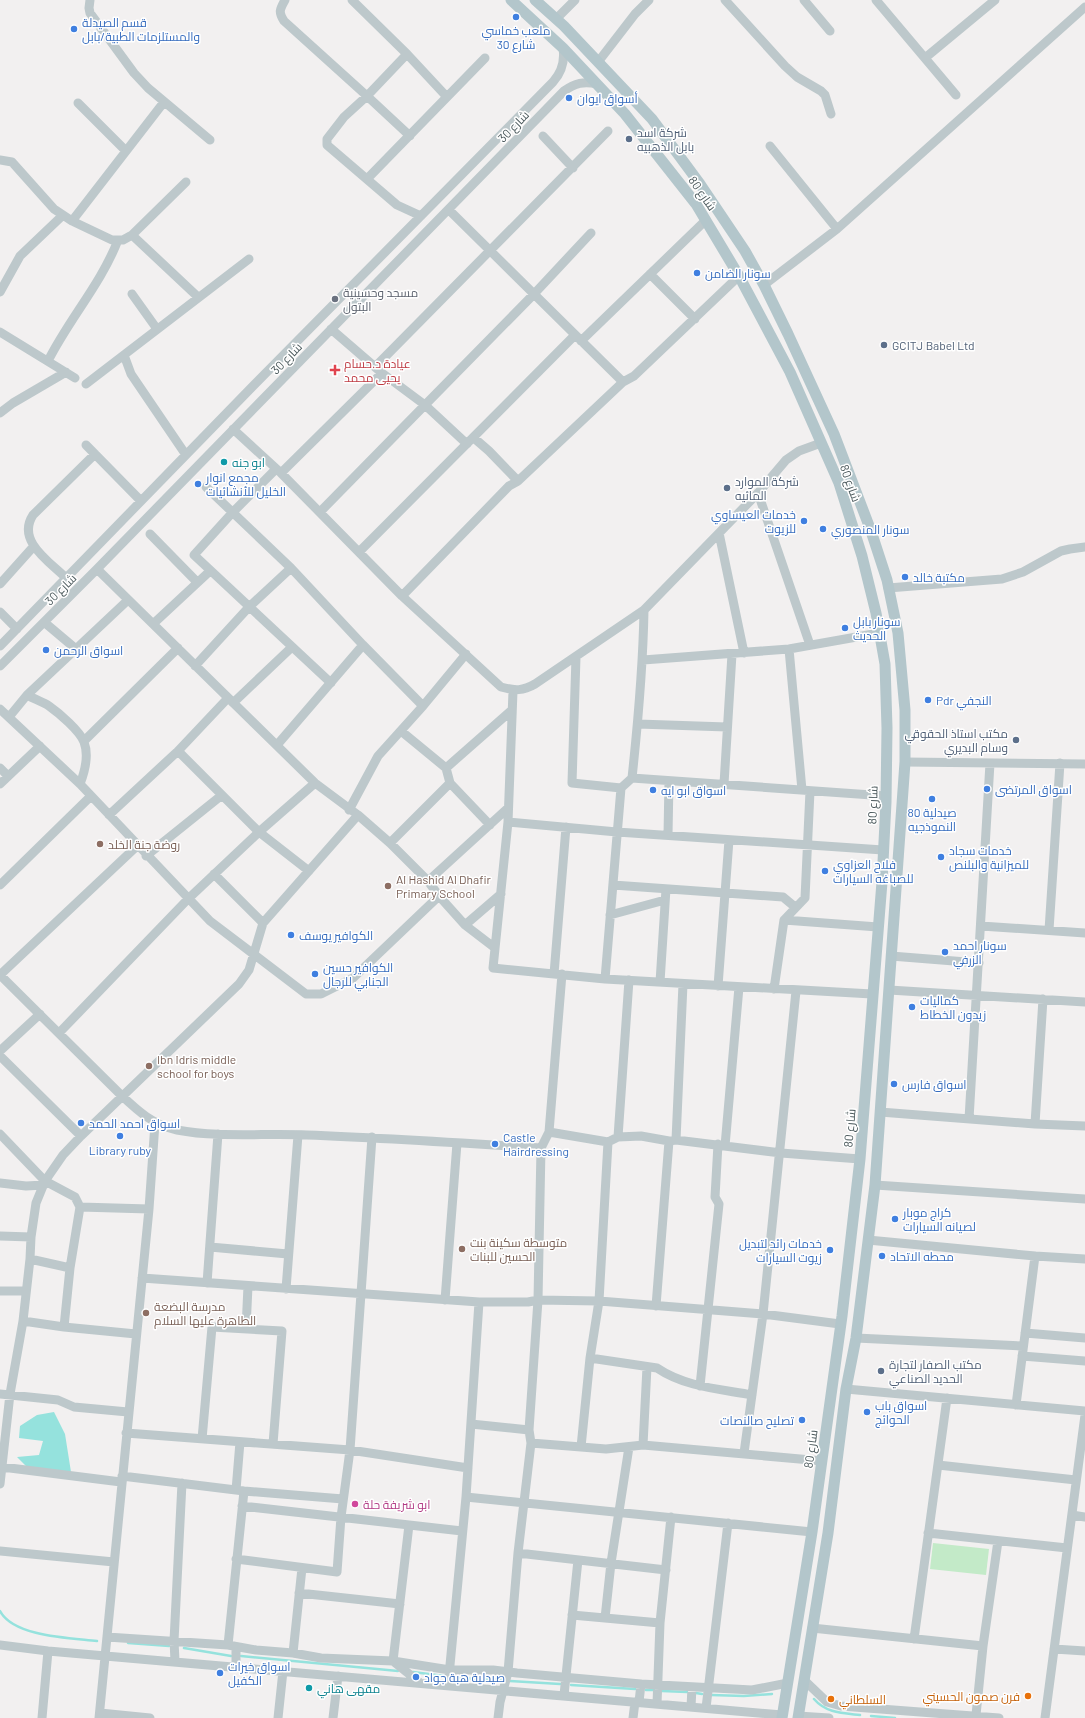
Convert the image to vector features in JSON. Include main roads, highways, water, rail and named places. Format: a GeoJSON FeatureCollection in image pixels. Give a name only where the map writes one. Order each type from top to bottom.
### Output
{"type":"FeatureCollection","features":[{"type":"Feature","properties":{"kind":"main road","name":"شارع 80"},"geometry":{"type":"LineString","coordinates":[[511,0],[563,48],[626,114],[696,204],[739,276],[790,372],[839,483],[862,556],[879,633],[885,672],[887,728],[886,796],[878,928],[860,1159],[822,1461],[782,1716]]}},
{"type":"Feature","properties":{"kind":"main road","name":"شارع 80"},"geometry":{"type":"LineString","coordinates":[[536,0],[556,18],[652,119],[704,190],[745,252],[764,285],[834,434],[871,531],[888,588],[898,633],[905,710],[904,762],[892,956],[875,1185],[856,1338],[846,1389],[828,1534],[798,1717]]}},
{"type":"Feature","properties":{"kind":"main road"},"geometry":{"type":"LineString","coordinates":[[865,1092],[869,1098],[873,1099],[880,1096],[882,1093]]}},
{"type":"Feature","properties":{"kind":"main road"},"geometry":{"type":"LineString","coordinates":[[862,1133],[864,1129],[872,1126],[878,1132]]}},
{"type":"Feature","properties":{"kind":"water"},"geometry":{"type":"Polygon","coordinates":[[[54,1412],[65,1434],[71,1472],[31,1471],[17,1457],[39,1455],[43,1441],[19,1438],[20,1426],[37,1415],[54,1412]]]}},
{"type":"Feature","properties":{"kind":"waterway"},"geometry":{"type":"LineString","coordinates":[[0,1611],[7,1620],[30,1631],[44,1635],[97,1641]]}},
{"type":"Feature","properties":{"kind":"waterway"},"geometry":{"type":"LineString","coordinates":[[128,1643],[169,1646]]}},
{"type":"Feature","properties":{"kind":"waterway"},"geometry":{"type":"LineString","coordinates":[[184,1648],[231,1656]]}},
{"type":"Feature","properties":{"kind":"waterway"},"geometry":{"type":"LineString","coordinates":[[241,1656],[398,1671]]}},
{"type":"Feature","properties":{"kind":"waterway"},"geometry":{"type":"LineString","coordinates":[[413,1672],[444,1676]]}},
{"type":"Feature","properties":{"kind":"waterway"},"geometry":{"type":"LineString","coordinates":[[458,1678],[501,1680]]}},
{"type":"Feature","properties":{"kind":"waterway"},"geometry":{"type":"LineString","coordinates":[[510,1681],[560,1684]]}},
{"type":"Feature","properties":{"kind":"waterway"},"geometry":{"type":"LineString","coordinates":[[571,1685],[635,1689]]}},
{"type":"Feature","properties":{"kind":"waterway"},"geometry":{"type":"LineString","coordinates":[[646,1690],[654,1690]]}},
{"type":"Feature","properties":{"kind":"waterway"},"geometry":{"type":"LineString","coordinates":[[662,1691],[687,1692]]}},
{"type":"Feature","properties":{"kind":"waterway"},"geometry":{"type":"LineString","coordinates":[[696,1693],[702,1694]]}},
{"type":"Feature","properties":{"kind":"waterway"},"geometry":{"type":"LineString","coordinates":[[711,1695],[744,1696],[772,1694]]}},
{"type":"Feature","properties":{"kind":"waterway"},"geometry":{"type":"LineString","coordinates":[[814,1699],[829,1710],[860,1715]]}},
{"type":"Feature","properties":{"kind":"waterway"},"geometry":{"type":"LineString","coordinates":[[871,1716],[895,1718]]}},
{"type":"Feature","properties":{"kind":"place","name":"ملعب خماسي شارع 30"},"geometry":{"type":"Point","coordinates":[516,17]}},
{"type":"Feature","properties":{"kind":"place","name":"قسم الصيدلة والمستلزمات الطبية/بابل"},"geometry":{"type":"Point","coordinates":[74,29]}},
{"type":"Feature","properties":{"kind":"place","name":"أسواق ايوان"},"geometry":{"type":"Point","coordinates":[569,98]}},
{"type":"Feature","properties":{"kind":"place","name":"شركة اسد بابل الذهبيه"},"geometry":{"type":"Point","coordinates":[629,139]}},
{"type":"Feature","properties":{"kind":"place","name":"سونار الضامن"},"geometry":{"type":"Point","coordinates":[697,273]}},
{"type":"Feature","properties":{"kind":"place","name":"مسجد وحسينية البتول"},"geometry":{"type":"Point","coordinates":[335,299]}},
{"type":"Feature","properties":{"kind":"place","name":"GCITJ Babel Ltd"},"geometry":{"type":"Point","coordinates":[884,345]}},
{"type":"Feature","properties":{"kind":"place","name":"عيادة د.حسام يحيى محمد"},"geometry":{"type":"Point","coordinates":[335,370]}},
{"type":"Feature","properties":{"kind":"place","name":"ابو جنه"},"geometry":{"type":"Point","coordinates":[224,462]}},
{"type":"Feature","properties":{"kind":"place","name":"مجمع انوار الخليل للأنشائيات"},"geometry":{"type":"Point","coordinates":[198,484]}},
{"type":"Feature","properties":{"kind":"place","name":"شركة الموارد المائيه"},"geometry":{"type":"Point","coordinates":[727,488]}},
{"type":"Feature","properties":{"kind":"place","name":"خدمات العيساوي للزيوت"},"geometry":{"type":"Point","coordinates":[804,521]}},
{"type":"Feature","properties":{"kind":"place","name":"سونار المنصوري"},"geometry":{"type":"Point","coordinates":[823,529]}},
{"type":"Feature","properties":{"kind":"place","name":"مكتبة خالد"},"geometry":{"type":"Point","coordinates":[905,577]}},
{"type":"Feature","properties":{"kind":"place","name":"سونار بابل الحديث"},"geometry":{"type":"Point","coordinates":[845,628]}},
{"type":"Feature","properties":{"kind":"place","name":"اسواق الرحمن"},"geometry":{"type":"Point","coordinates":[46,650]}},
{"type":"Feature","properties":{"kind":"place","name":"Pdr النجفي"},"geometry":{"type":"Point","coordinates":[928,700]}},
{"type":"Feature","properties":{"kind":"place","name":"مكتب استاذ الحقوقي وسام البديري"},"geometry":{"type":"Point","coordinates":[1016,740]}},
{"type":"Feature","properties":{"kind":"place","name":"اسواق المرتضى"},"geometry":{"type":"Point","coordinates":[987,789]}},
{"type":"Feature","properties":{"kind":"place","name":"اسواق ابو ايه"},"geometry":{"type":"Point","coordinates":[653,790]}},
{"type":"Feature","properties":{"kind":"place","name":"صيدلية 80 النموذجيه"},"geometry":{"type":"Point","coordinates":[932,799]}},
{"type":"Feature","properties":{"kind":"place","name":"روضة جنة الخلد"},"geometry":{"type":"Point","coordinates":[100,844]}},
{"type":"Feature","properties":{"kind":"place","name":"خدمات سجاد للميزانية والبلنص"},"geometry":{"type":"Point","coordinates":[941,857]}},
{"type":"Feature","properties":{"kind":"place","name":"فلاح العزاوي للصباغه السيارات"},"geometry":{"type":"Point","coordinates":[825,871]}},
{"type":"Feature","properties":{"kind":"place","name":"Al Hashid Al Dhafir Primary School"},"geometry":{"type":"Point","coordinates":[388,886]}},
{"type":"Feature","properties":{"kind":"place","name":"الكوافير يوسف"},"geometry":{"type":"Point","coordinates":[291,935]}},
{"type":"Feature","properties":{"kind":"place","name":"سونار احمد الزرفي"},"geometry":{"type":"Point","coordinates":[945,952]}},
{"type":"Feature","properties":{"kind":"place","name":"الكوافير حسين الجنابي للرجال"},"geometry":{"type":"Point","coordinates":[315,974]}},
{"type":"Feature","properties":{"kind":"place","name":"كماليات زيدون الخطاط"},"geometry":{"type":"Point","coordinates":[912,1007]}},
{"type":"Feature","properties":{"kind":"place","name":"Ibn Idris middle school for boys"},"geometry":{"type":"Point","coordinates":[149,1066]}},
{"type":"Feature","properties":{"kind":"place","name":"اسواق فارس"},"geometry":{"type":"Point","coordinates":[894,1084]}},
{"type":"Feature","properties":{"kind":"place","name":"اسواق احمد الحمد"},"geometry":{"type":"Point","coordinates":[81,1123]}},
{"type":"Feature","properties":{"kind":"place","name":"Library ruby"},"geometry":{"type":"Point","coordinates":[120,1136]}},
{"type":"Feature","properties":{"kind":"place","name":"Castle Hairdressing"},"geometry":{"type":"Point","coordinates":[495,1144]}},
{"type":"Feature","properties":{"kind":"place","name":"كراج موبار لصيانه السيارات"},"geometry":{"type":"Point","coordinates":[895,1219]}},
{"type":"Feature","properties":{"kind":"place","name":"متوسطة سكينة بنت الحسين للبنات"},"geometry":{"type":"Point","coordinates":[462,1249]}},
{"type":"Feature","properties":{"kind":"place","name":"خدمات رائد لتبديل زيوت السيارات"},"geometry":{"type":"Point","coordinates":[830,1250]}},
{"type":"Feature","properties":{"kind":"place","name":"محطه الاتحاد"},"geometry":{"type":"Point","coordinates":[882,1256]}},
{"type":"Feature","properties":{"kind":"place","name":"مدرسة البضعة الطاهرة عليها السلام"},"geometry":{"type":"Point","coordinates":[146,1313]}},
{"type":"Feature","properties":{"kind":"place","name":"مكتب الصفار لتجارة الحديد الصناعي"},"geometry":{"type":"Point","coordinates":[881,1371]}},
{"type":"Feature","properties":{"kind":"place","name":"اسواق باب الحوائج"},"geometry":{"type":"Point","coordinates":[867,1412]}},
{"type":"Feature","properties":{"kind":"place","name":"تصليح صالنصات"},"geometry":{"type":"Point","coordinates":[802,1420]}},
{"type":"Feature","properties":{"kind":"place","name":"ابو شريفة حلة"},"geometry":{"type":"Point","coordinates":[355,1504]}},
{"type":"Feature","properties":{"kind":"place","name":"اسواق خيرات الكفيل"},"geometry":{"type":"Point","coordinates":[220,1673]}},
{"type":"Feature","properties":{"kind":"place","name":"صيدلية هبة جواد"},"geometry":{"type":"Point","coordinates":[416,1677]}},
{"type":"Feature","properties":{"kind":"place","name":"مقهى هاني"},"geometry":{"type":"Point","coordinates":[309,1688]}},
{"type":"Feature","properties":{"kind":"place","name":"فرن صمون الحسيني"},"geometry":{"type":"Point","coordinates":[1028,1696]}},
{"type":"Feature","properties":{"kind":"place","name":"السلطاني"},"geometry":{"type":"Point","coordinates":[831,1699]}}]}
